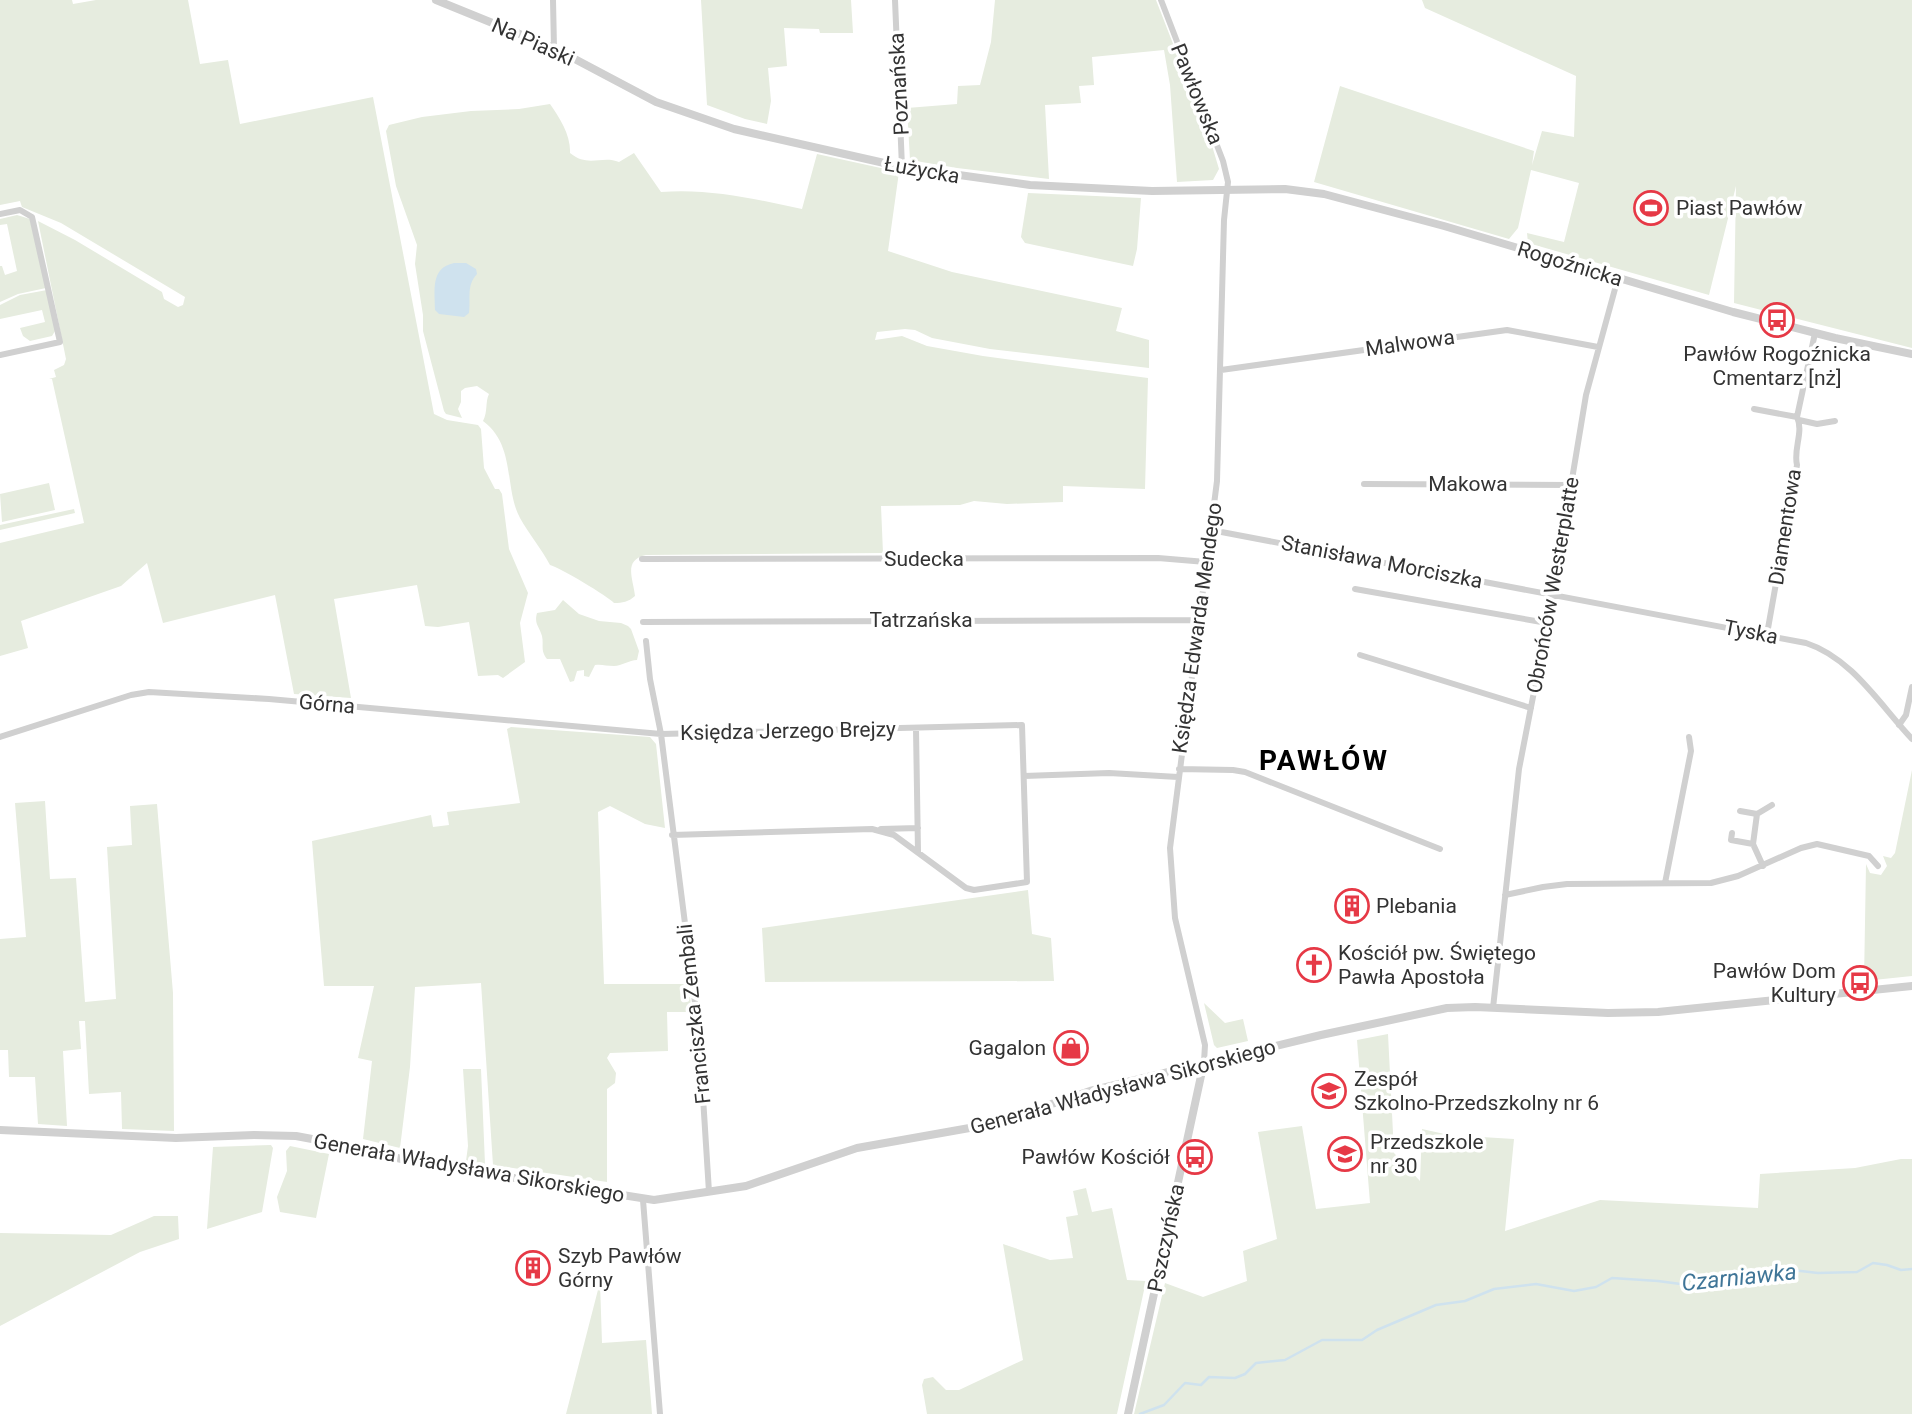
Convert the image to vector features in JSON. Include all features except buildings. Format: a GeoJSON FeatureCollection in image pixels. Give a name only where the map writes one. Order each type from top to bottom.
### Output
{"type":"FeatureCollection","features":[{"type":"Feature","properties":{"kind":"street","name":"Na Piaski"},"geometry":{"type":"LineString","coordinates":[[436,0],[554,48],[628,89]]}},
{"type":"Feature","properties":{"kind":"street"},"geometry":{"type":"LineString","coordinates":[[553,0],[554,48]]}},
{"type":"Feature","properties":{"kind":"street","name":"Poznańska"},"geometry":{"type":"LineString","coordinates":[[895,0],[902,167]]}},
{"type":"Feature","properties":{"kind":"street","name":"Pawłowska"},"geometry":{"type":"LineString","coordinates":[[1161,0],[1223,161],[1228,182],[1226,190]]}},
{"type":"Feature","properties":{"kind":"street","name":"Łużycka"},"geometry":{"type":"LineString","coordinates":[[628,89],[665,106],[716,124],[902,167],[971,178],[1076,189],[1226,190]]}},
{"type":"Feature","properties":{"kind":"street","name":"Rogoźnicka"},"geometry":{"type":"LineString","coordinates":[[1226,190],[1286,189],[1324,194],[1444,226],[1719,309],[1912,354]]}},
{"type":"Feature","properties":{"kind":"street","name":"Księdza Edwarda Mendego"},"geometry":{"type":"LineString","coordinates":[[1204,1062],[1205,1045],[1177,927],[1172,891],[1171,836],[1219,459],[1226,190]]}},
{"type":"Feature","properties":{"kind":"street"},"geometry":{"type":"LineString","coordinates":[[0,214],[20,210],[32,217],[60,342],[0,355]]}},
{"type":"Feature","properties":{"kind":"street","name":"Obrońców Westerplatte"},"geometry":{"type":"LineString","coordinates":[[1493,1008],[1514,798],[1548,623],[1586,395],[1618,278]]}},
{"type":"Feature","properties":{"kind":"street","name":"Malwowa"},"geometry":{"type":"LineString","coordinates":[[1221,370],[1507,330],[1598,347]]}},
{"type":"Feature","properties":{"kind":"street","name":"Diamentowa"},"geometry":{"type":"LineString","coordinates":[[1768,634],[1797,465],[1795,456],[1798,419],[1815,333]]}},
{"type":"Feature","properties":{"kind":"street"},"geometry":{"type":"LineString","coordinates":[[1754,409],[1816,424],[1835,421]]}},
{"type":"Feature","properties":{"kind":"street","name":"Makowa"},"geometry":{"type":"LineString","coordinates":[[1364,484],[1571,485]]}},
{"type":"Feature","properties":{"kind":"street","name":"Stanisława Morciszka"},"geometry":{"type":"LineString","coordinates":[[1210,530],[1553,594]]}},
{"type":"Feature","properties":{"kind":"street","name":"Sudecka"},"geometry":{"type":"LineString","coordinates":[[642,559],[1158,558],[1206,562]]}},
{"type":"Feature","properties":{"kind":"street"},"geometry":{"type":"LineString","coordinates":[[1354,589],[1548,623]]}},
{"type":"Feature","properties":{"kind":"street","name":"Tyska"},"geometry":{"type":"LineString","coordinates":[[1553,594],[1768,634],[1818,647],[1835,656],[1912,738]]}},
{"type":"Feature","properties":{"kind":"street","name":"Tatrzańska"},"geometry":{"type":"LineString","coordinates":[[643,622],[1199,620]]}},
{"type":"Feature","properties":{"kind":"street","name":"Franciszka Zembali"},"geometry":{"type":"LineString","coordinates":[[646,641],[699,1034],[709,1192]]}},
{"type":"Feature","properties":{"kind":"street"},"geometry":{"type":"LineString","coordinates":[[1360,655],[1531,708]]}},
{"type":"Feature","properties":{"kind":"street"},"geometry":{"type":"LineString","coordinates":[[1899,725],[1906,715],[1912,687]]}},
{"type":"Feature","properties":{"kind":"street","name":"Górna"},"geometry":{"type":"LineString","coordinates":[[0,737],[131,695],[149,692],[257,698],[660,734]]}},
{"type":"Feature","properties":{"kind":"street","name":"Księdza Jerzego Brejzy"},"geometry":{"type":"LineString","coordinates":[[660,734],[1022,725],[1027,882],[974,890],[966,888],[918,852],[916,729]]}},
{"type":"Feature","properties":{"kind":"street"},"geometry":{"type":"LineString","coordinates":[[1665,883],[1691,751],[1689,737]]}},
{"type":"Feature","properties":{"kind":"street"},"geometry":{"type":"LineString","coordinates":[[1024,776],[1233,770],[1245,772],[1440,849]]}},
{"type":"Feature","properties":{"kind":"street"},"geometry":{"type":"LineString","coordinates":[[1740,811],[1757,814],[1772,805]]}},
{"type":"Feature","properties":{"kind":"street"},"geometry":{"type":"LineString","coordinates":[[1757,814],[1753,844],[1763,866]]}},
{"type":"Feature","properties":{"kind":"street"},"geometry":{"type":"LineString","coordinates":[[672,835],[918,828]]}},
{"type":"Feature","properties":{"kind":"street"},"geometry":{"type":"LineString","coordinates":[[872,829],[894,835],[918,852]]}},
{"type":"Feature","properties":{"kind":"street"},"geometry":{"type":"LineString","coordinates":[[1732,833],[1731,840],[1753,844]]}},
{"type":"Feature","properties":{"kind":"street"},"geometry":{"type":"LineString","coordinates":[[1505,894],[1567,884],[1711,883],[1817,844],[1869,856],[1878,866]]}},
{"type":"Feature","properties":{"kind":"street","name":"Generała Władysława Sikorskiego"},"geometry":{"type":"LineString","coordinates":[[0,1130],[176,1138],[296,1136],[419,1163],[643,1200],[709,1192],[762,1181],[857,1148],[992,1125],[1076,1095],[1204,1062],[1433,1011],[1461,1007],[1608,1013],[1658,1012],[1912,986]]}},
{"type":"Feature","properties":{"kind":"street","name":"Pszczyńska"},"geometry":{"type":"LineString","coordinates":[[1128,1414],[1204,1062]]}},
{"type":"Feature","properties":{"kind":"street"},"geometry":{"type":"LineString","coordinates":[[643,1200],[660,1414]]}},
{"type":"Feature","properties":{"kind":"shaded area"},"geometry":{"type":"Polygon","coordinates":[[[0,0],[72,0],[73,4],[96,0],[188,0],[200,64],[228,60],[240,124],[373,97],[434,414],[447,420],[478,425],[481,429],[484,468],[495,489],[499,489],[502,494],[509,549],[528,593],[520,623],[525,662],[503,678],[498,675],[478,676],[469,622],[438,627],[425,626],[417,585],[334,599],[351,698],[294,694],[275,595],[163,623],[147,563],[121,586],[21,621],[28,648],[0,656],[0,543],[84,523],[52,379],[49,379],[56,377],[54,370],[64,365],[66,359],[38,221],[162,292],[164,299],[178,307],[183,305],[185,297],[61,223],[22,207],[20,201],[0,205],[0,0]]]}},
{"type":"Feature","properties":{"kind":"shaded area"},"geometry":{"type":"Polygon","coordinates":[[[701,0],[851,0],[853,33],[820,33],[819,29],[784,28],[787,66],[768,68],[771,101],[767,124],[707,105],[701,0]]]}},
{"type":"Feature","properties":{"kind":"shaded area"},"geometry":{"type":"Polygon","coordinates":[[[995,0],[1156,0],[1210,139],[1219,169],[1213,180],[1177,182],[1170,85],[1164,50],[1092,57],[1094,85],[1079,86],[1081,103],[1045,105],[1049,179],[910,160],[907,108],[957,104],[958,86],[980,85],[991,42],[995,0]]]}},
{"type":"Feature","properties":{"kind":"shaded area"},"geometry":{"type":"Polygon","coordinates":[[[1422,0],[1912,0],[1912,348],[1734,303],[1736,186],[1709,295],[1528,243],[1527,233],[1564,242],[1579,183],[1531,170],[1518,228],[1509,239],[1314,182],[1340,86],[1534,151],[1532,165],[1542,131],[1574,137],[1576,76],[1425,8],[1422,0]]]}},
{"type":"Feature","properties":{"kind":"shaded area"},"geometry":{"type":"Polygon","coordinates":[[[550,104],[567,134],[570,153],[583,160],[619,162],[634,153],[661,192],[714,193],[802,209],[817,154],[899,172],[888,251],[952,272],[1122,308],[1116,331],[1149,340],[1149,368],[990,349],[932,338],[915,330],[877,332],[875,340],[902,336],[927,346],[983,356],[1148,378],[1145,489],[1063,486],[1063,502],[1007,504],[974,501],[960,505],[881,506],[883,553],[646,555],[639,557],[632,565],[635,596],[620,603],[614,603],[584,582],[550,565],[520,518],[512,494],[505,455],[493,431],[483,421],[489,394],[477,386],[465,388],[461,391],[458,409],[462,418],[444,411],[423,331],[415,264],[417,245],[396,186],[386,131],[389,125],[422,117],[550,104]]]}},
{"type":"Feature","properties":{"kind":"shaded area"},"geometry":{"type":"Polygon","coordinates":[[[1028,193],[1141,198],[1133,266],[1025,243],[1021,237],[1028,193]]]}},
{"type":"Feature","properties":{"kind":"shaded area"},"geometry":{"type":"Polygon","coordinates":[[[17,215],[30,219],[46,288],[18,294],[0,302],[0,266],[5,275],[17,271],[7,224],[0,225],[0,219],[17,215]]]}},
{"type":"Feature","properties":{"kind":"shaded area"},"geometry":{"type":"Polygon","coordinates":[[[47,290],[55,331],[52,336],[30,341],[23,336],[20,328],[45,322],[42,310],[0,319],[0,305],[20,295],[47,290]]]}},
{"type":"Feature","properties":{"kind":"shaded area"},"geometry":{"type":"Polygon","coordinates":[[[49,483],[55,510],[2,522],[0,494],[49,483]]]}},
{"type":"Feature","properties":{"kind":"shaded area"},"geometry":{"type":"Polygon","coordinates":[[[74,509],[75,513],[0,530],[0,525],[74,509]]]}},
{"type":"Feature","properties":{"kind":"shaded area"},"geometry":{"type":"Polygon","coordinates":[[[563,600],[579,614],[628,626],[639,651],[637,660],[617,666],[595,665],[589,677],[584,676],[584,670],[577,671],[574,681],[570,682],[560,659],[547,659],[545,656],[536,620],[537,613],[555,610],[563,600]]]}},
{"type":"Feature","properties":{"kind":"shaded area"},"geometry":{"type":"Polygon","coordinates":[[[511,727],[650,737],[656,744],[665,828],[645,824],[610,806],[598,812],[604,984],[685,984],[683,970],[687,970],[696,1050],[693,1050],[690,1012],[667,1012],[668,1051],[610,1053],[607,1058],[616,1073],[615,1083],[607,1089],[607,1182],[493,1165],[481,983],[415,987],[410,1067],[400,1148],[363,1139],[372,1061],[358,1058],[374,986],[324,986],[312,841],[431,815],[433,827],[449,825],[447,812],[520,803],[507,729],[511,727]]]}},
{"type":"Feature","properties":{"kind":"shaded area"},"geometry":{"type":"Polygon","coordinates":[[[1912,770],[1912,976],[1864,981],[1866,864],[1870,873],[1881,875],[1887,866],[1883,856],[1891,858],[1895,853],[1912,770]]]}},
{"type":"Feature","properties":{"kind":"shaded area"},"geometry":{"type":"Polygon","coordinates":[[[45,801],[50,879],[76,878],[85,1002],[116,999],[107,847],[132,845],[130,806],[157,804],[173,993],[174,1131],[122,1129],[121,1092],[89,1094],[85,1021],[79,1021],[81,1049],[63,1051],[67,1126],[38,1124],[35,1077],[9,1077],[8,1050],[0,1050],[0,939],[26,937],[15,803],[45,801]]]}},
{"type":"Feature","properties":{"kind":"shaded area"},"geometry":{"type":"Polygon","coordinates":[[[1028,890],[1032,934],[1051,938],[1054,981],[765,982],[762,928],[1028,890]]]}},
{"type":"Feature","properties":{"kind":"shaded area"},"geometry":{"type":"Polygon","coordinates":[[[1204,1003],[1225,1023],[1243,1019],[1248,1041],[1217,1048],[1204,1003]]]}},
{"type":"Feature","properties":{"kind":"shaded area"},"geometry":{"type":"Polygon","coordinates":[[[1388,1034],[1394,1153],[1420,1181],[1422,1129],[1449,1135],[1514,1139],[1505,1231],[1600,1200],[1758,1208],[1760,1174],[1855,1168],[1912,1159],[1912,1414],[1134,1414],[1165,1283],[1203,1297],[1247,1281],[1243,1251],[1277,1239],[1258,1132],[1302,1126],[1316,1209],[1370,1203],[1357,1040],[1388,1034]]]}},
{"type":"Feature","properties":{"kind":"shaded area"},"geometry":{"type":"Polygon","coordinates":[[[463,1069],[481,1069],[485,1164],[466,1161],[468,1146],[463,1069]]]}},
{"type":"Feature","properties":{"kind":"shaded area"},"geometry":{"type":"Polygon","coordinates":[[[271,1145],[273,1148],[262,1212],[207,1229],[213,1147],[271,1145]]]}},
{"type":"Feature","properties":{"kind":"shaded area"},"geometry":{"type":"Polygon","coordinates":[[[290,1146],[329,1154],[316,1218],[280,1212],[277,1197],[287,1171],[286,1151],[290,1146]]]}},
{"type":"Feature","properties":{"kind":"shaded area"},"geometry":{"type":"Polygon","coordinates":[[[1086,1188],[1092,1212],[1112,1208],[1127,1280],[1146,1281],[1117,1414],[927,1414],[922,1385],[924,1379],[933,1377],[946,1390],[959,1390],[1023,1360],[1003,1244],[1050,1260],[1073,1258],[1066,1217],[1078,1215],[1073,1191],[1086,1188]]]}},
{"type":"Feature","properties":{"kind":"shaded area"},"geometry":{"type":"Polygon","coordinates":[[[154,1216],[178,1216],[179,1239],[140,1252],[0,1326],[0,1233],[111,1235],[154,1216]]]}},
{"type":"Feature","properties":{"kind":"shaded area"},"geometry":{"type":"Polygon","coordinates":[[[600,1282],[602,1343],[646,1340],[652,1414],[566,1414],[600,1282]]]}},
{"type":"Feature","properties":{"kind":"water"},"geometry":{"type":"Polygon","coordinates":[[[466,263],[476,269],[477,274],[470,288],[469,313],[464,317],[439,314],[435,310],[437,275],[446,266],[466,263]]]}},
{"type":"Feature","properties":{"kind":"waterway","name":"Czarniawka"},"geometry":{"type":"LineString","coordinates":[[1140,1414],[1164,1405],[1185,1383],[1201,1385],[1209,1377],[1235,1378],[1245,1374],[1256,1363],[1285,1360],[1322,1340],[1362,1340],[1377,1330],[1436,1305],[1465,1301],[1494,1289],[1536,1284],[1574,1291],[1596,1287],[1612,1278],[1688,1285],[1714,1276],[1745,1280],[1754,1274],[1792,1270],[1818,1273],[1857,1272],[1873,1263],[1901,1270],[1912,1269]]}},
{"type":"Feature","properties":{"kind":"place","name":"Piast Pawłów"},"geometry":{"type":"Point","coordinates":[1651,208]}},
{"type":"Feature","properties":{"kind":"place","name":"Pawłów Rogoźnicka Cmentarz [nż]"},"geometry":{"type":"Point","coordinates":[1777,320]}},
{"type":"Feature","properties":{"kind":"place","name":"Plebania"},"geometry":{"type":"Point","coordinates":[1352,906]}},
{"type":"Feature","properties":{"kind":"place","name":"Kościół pw. Świętego Pawła Apostoła"},"geometry":{"type":"Point","coordinates":[1314,965]}},
{"type":"Feature","properties":{"kind":"place","name":"Pawłów Dom Kultury"},"geometry":{"type":"Point","coordinates":[1860,983]}},
{"type":"Feature","properties":{"kind":"place","name":"Gagalon"},"geometry":{"type":"Point","coordinates":[1071,1048]}},
{"type":"Feature","properties":{"kind":"place","name":"Zespół Szkolno-Przedszkolny nr 6"},"geometry":{"type":"Point","coordinates":[1329,1091]}},
{"type":"Feature","properties":{"kind":"place","name":"Przedszkole nr 30"},"geometry":{"type":"Point","coordinates":[1345,1154]}},
{"type":"Feature","properties":{"kind":"place","name":"Pawłów Kościół"},"geometry":{"type":"Point","coordinates":[1195,1157]}},
{"type":"Feature","properties":{"kind":"place","name":"Szyb Pawłów Górny"},"geometry":{"type":"Point","coordinates":[533,1268]}},
{"type":"Feature","properties":{"kind":"district","name":"PAWŁÓW"},"geometry":{"type":"Point","coordinates":[1324,760]}}]}
